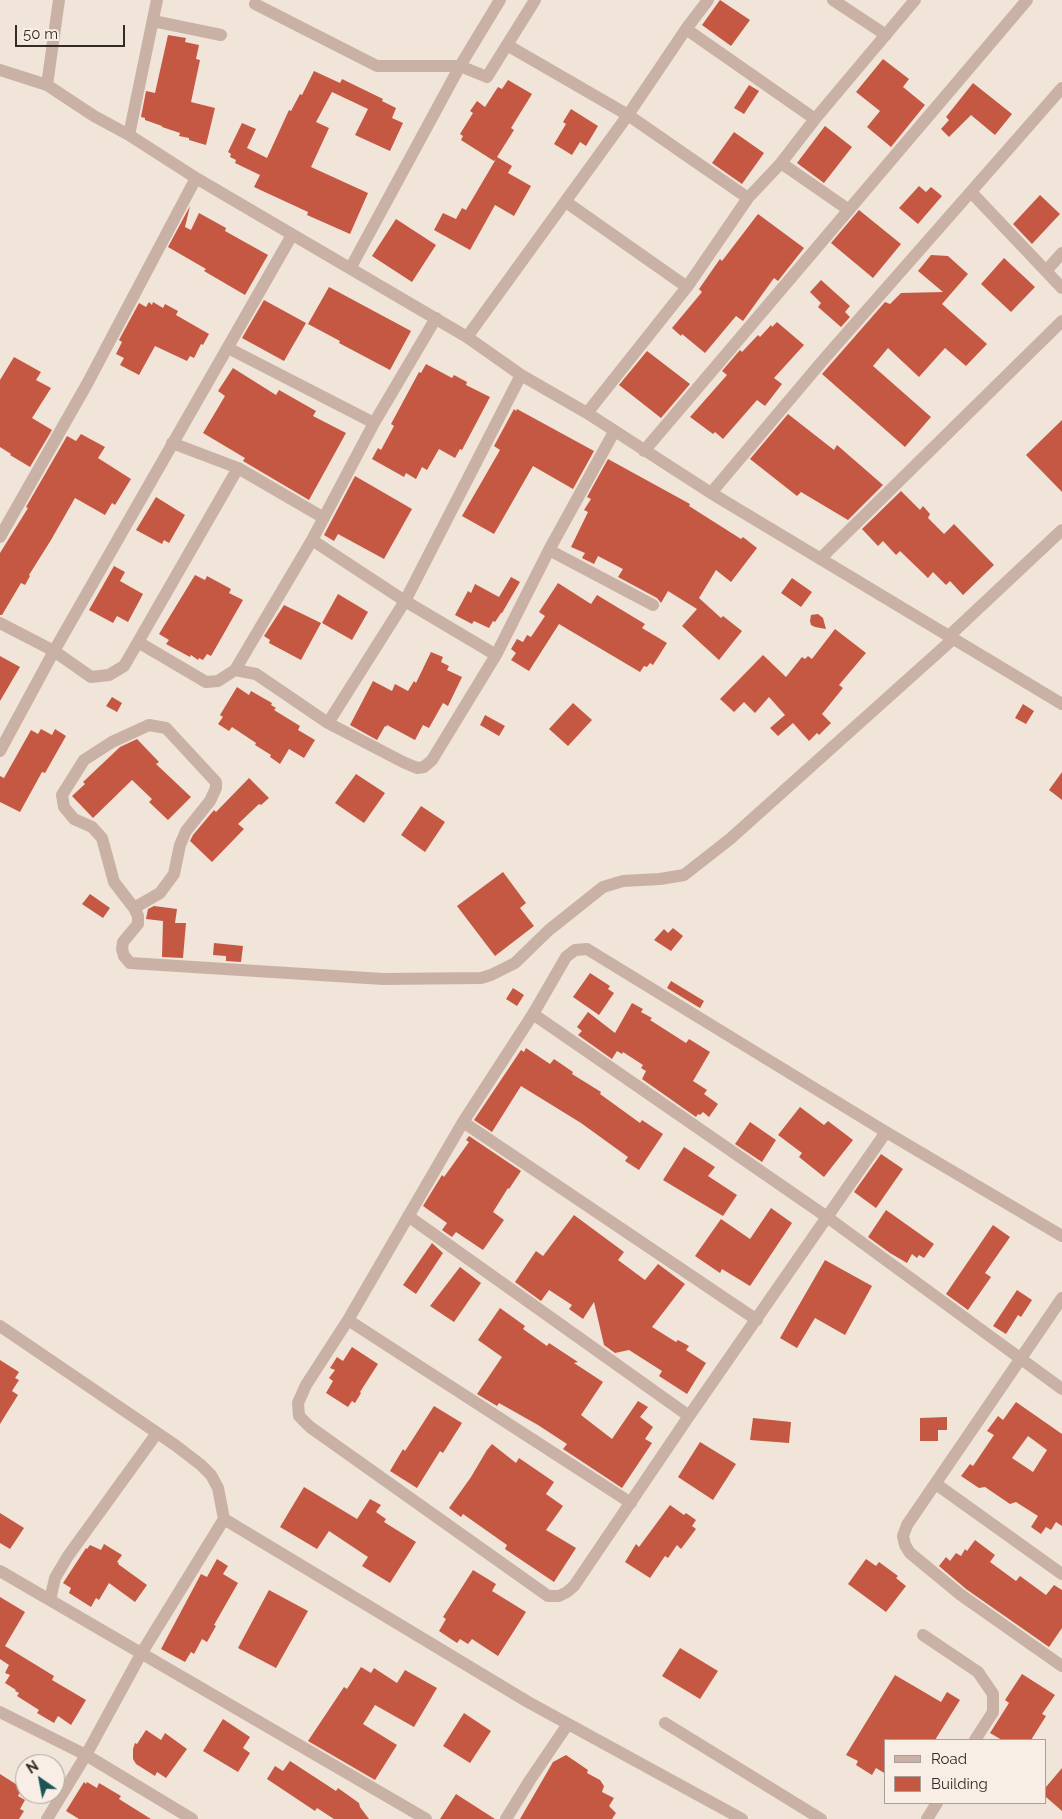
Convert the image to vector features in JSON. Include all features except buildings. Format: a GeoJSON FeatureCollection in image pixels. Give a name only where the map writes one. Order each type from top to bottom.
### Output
{"type":"FeatureCollection","features":[{"type":"Feature","properties":{"kind":"street"},"geometry":{"type":"LineString","coordinates":[[47,85],[59,0]]}},
{"type":"Feature","properties":{"kind":"street"},"geometry":{"type":"LineString","coordinates":[[128,135],[157,0]]}},
{"type":"Feature","properties":{"kind":"street"},"geometry":{"type":"LineString","coordinates":[[351,268],[460,66],[500,0]]}},
{"type":"Feature","properties":{"kind":"street"},"geometry":{"type":"LineString","coordinates":[[255,4],[377,66],[460,66],[487,77],[535,0]]}},
{"type":"Feature","properties":{"kind":"street"},"geometry":{"type":"LineString","coordinates":[[467,337],[566,202],[708,0]]}},
{"type":"Feature","properties":{"kind":"street"},"geometry":{"type":"LineString","coordinates":[[833,0],[886,34]]}},
{"type":"Feature","properties":{"kind":"street"},"geometry":{"type":"LineString","coordinates":[[588,413],[687,287],[748,198],[781,163],[815,118],[915,0]]}},
{"type":"Feature","properties":{"kind":"street"},"geometry":{"type":"LineString","coordinates":[[644,451],[1027,0]]}},
{"type":"Feature","properties":{"kind":"street"},"geometry":{"type":"LineString","coordinates":[[153,21],[221,35]]}},
{"type":"Feature","properties":{"kind":"street"},"geometry":{"type":"LineString","coordinates":[[686,29],[815,118]]}},
{"type":"Feature","properties":{"kind":"street"},"geometry":{"type":"LineString","coordinates":[[507,45],[628,115],[748,198]]}},
{"type":"Feature","properties":{"kind":"street"},"geometry":{"type":"LineString","coordinates":[[0,70],[47,85],[196,178],[467,337],[521,375],[588,413],[614,432],[710,493],[1061,702]]}},
{"type":"Feature","properties":{"kind":"street"},"geometry":{"type":"LineString","coordinates":[[710,493],[824,359],[1062,88]]}},
{"type":"Feature","properties":{"kind":"street"},"geometry":{"type":"LineString","coordinates":[[781,163],[849,210]]}},
{"type":"Feature","properties":{"kind":"street"},"geometry":{"type":"LineString","coordinates":[[0,536],[87,384],[196,178]]}},
{"type":"Feature","properties":{"kind":"street"},"geometry":{"type":"LineString","coordinates":[[971,192],[1062,288]]}},
{"type":"Feature","properties":{"kind":"street"},"geometry":{"type":"LineString","coordinates":[[566,202],[687,287]]}},
{"type":"Feature","properties":{"kind":"street"},"geometry":{"type":"LineString","coordinates":[[0,751],[54,651],[292,235]]}},
{"type":"Feature","properties":{"kind":"street"},"geometry":{"type":"LineString","coordinates":[[1046,271],[1062,253]]}},
{"type":"Feature","properties":{"kind":"street"},"geometry":{"type":"LineString","coordinates":[[138,642],[206,682],[218,681],[235,670],[312,540],[374,423],[436,318]]}},
{"type":"Feature","properties":{"kind":"street"},"geometry":{"type":"LineString","coordinates":[[820,559],[1062,321]]}},
{"type":"Feature","properties":{"kind":"street"},"geometry":{"type":"LineString","coordinates":[[228,348],[374,423]]}},
{"type":"Feature","properties":{"kind":"street"},"geometry":{"type":"LineString","coordinates":[[328,723],[405,601],[521,375]]}},
{"type":"Feature","properties":{"kind":"street"},"geometry":{"type":"LineString","coordinates":[[235,670],[256,674],[328,723],[416,768],[424,767],[432,760],[496,655],[549,550],[614,432]]}},
{"type":"Feature","properties":{"kind":"street"},"geometry":{"type":"LineString","coordinates":[[172,443],[238,468],[324,518]]}},
{"type":"Feature","properties":{"kind":"street"},"geometry":{"type":"LineString","coordinates":[[0,624],[54,651],[91,677],[109,675],[124,666],[238,468]]}},
{"type":"Feature","properties":{"kind":"street"},"geometry":{"type":"LineString","coordinates":[[134,908],[160,893],[174,874],[180,845],[186,831],[210,801],[216,788],[216,782],[166,728],[149,725],[112,742],[84,760],[62,795],[64,807],[74,819],[92,827],[102,838],[114,882],[138,916],[138,924],[123,942],[124,956],[130,963],[383,979],[481,978],[491,975],[514,962],[549,930],[603,887],[623,881],[660,879],[684,875],[730,839],[951,638],[1062,530]]}},
{"type":"Feature","properties":{"kind":"street"},"geometry":{"type":"LineString","coordinates":[[312,540],[405,601],[496,655]]}},
{"type":"Feature","properties":{"kind":"street"},"geometry":{"type":"LineString","coordinates":[[549,550],[653,605]]}},
{"type":"Feature","properties":{"kind":"street"},"geometry":{"type":"LineString","coordinates":[[886,1132],[689,1416],[574,1586],[559,1596],[548,1596],[310,1426],[299,1416],[298,1403],[306,1385],[348,1320],[463,1122],[533,1014],[566,958],[575,950],[587,949],[886,1132],[1062,1236]]}},
{"type":"Feature","properties":{"kind":"street"},"geometry":{"type":"LineString","coordinates":[[533,1014],[827,1217],[1062,1389]]}},
{"type":"Feature","properties":{"kind":"street"},"geometry":{"type":"LineString","coordinates":[[463,1122],[756,1320]]}},
{"type":"Feature","properties":{"kind":"street"},"geometry":{"type":"LineString","coordinates":[[408,1216],[689,1416]]}},
{"type":"Feature","properties":{"kind":"street"},"geometry":{"type":"LineString","coordinates":[[1062,1298],[907,1525],[903,1536],[904,1545],[910,1553],[961,1595],[1062,1666]]}},
{"type":"Feature","properties":{"kind":"street"},"geometry":{"type":"LineString","coordinates":[[348,1320],[631,1503]]}},
{"type":"Feature","properties":{"kind":"street"},"geometry":{"type":"LineString","coordinates":[[0,1326],[201,1465],[211,1475],[218,1488],[224,1519],[141,1654],[86,1755],[47,1819]]}},
{"type":"Feature","properties":{"kind":"street"},"geometry":{"type":"LineString","coordinates":[[50,1600],[55,1578],[68,1556],[157,1433]]}},
{"type":"Feature","properties":{"kind":"street"},"geometry":{"type":"LineString","coordinates":[[936,1484],[1062,1574]]}},
{"type":"Feature","properties":{"kind":"street"},"geometry":{"type":"LineString","coordinates":[[224,1519],[528,1702],[742,1819]]}},
{"type":"Feature","properties":{"kind":"street"},"geometry":{"type":"LineString","coordinates":[[0,1571],[426,1819]]}},
{"type":"Feature","properties":{"kind":"street"},"geometry":{"type":"LineString","coordinates":[[923,1635],[978,1672],[993,1694],[993,1712],[976,1739]]}},
{"type":"Feature","properties":{"kind":"street"},"geometry":{"type":"LineString","coordinates":[[0,1712],[86,1755],[183,1817]]}},
{"type":"Feature","properties":{"kind":"street"},"geometry":{"type":"LineString","coordinates":[[665,1723],[821,1819]]}},
{"type":"Feature","properties":{"kind":"street"},"geometry":{"type":"LineString","coordinates":[[506,1819],[568,1724]]}},
{"type":"Feature","properties":{"kind":"street"},"geometry":{"type":"LineString","coordinates":[[927,1819],[936,1804]]}}]}
